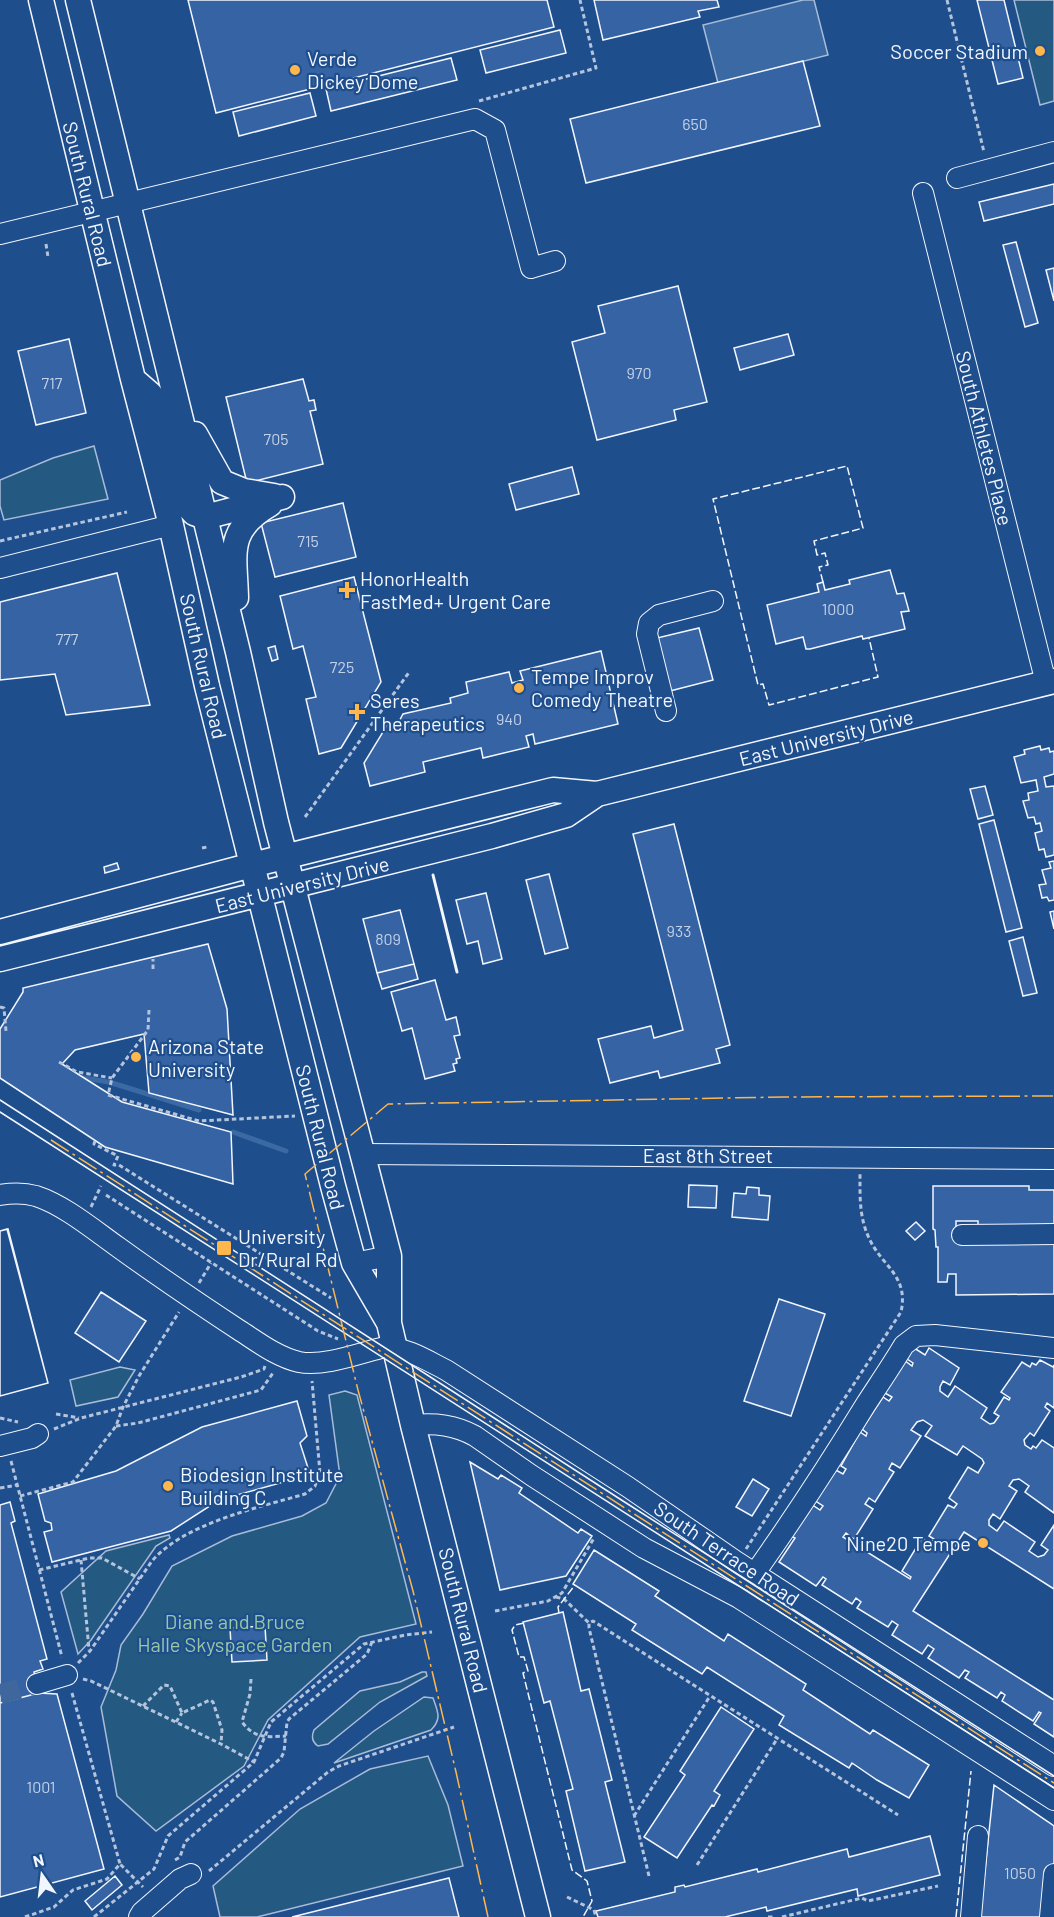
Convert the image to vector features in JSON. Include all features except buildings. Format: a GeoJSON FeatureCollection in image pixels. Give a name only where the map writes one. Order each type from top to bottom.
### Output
{"type":"FeatureCollection","features":[{"type":"Feature","properties":{"kind":"main road","name":"South Rural Road"},"geometry":{"type":"LineString","coordinates":[[41,0],[171,525],[207,686],[354,1263],[389,1323],[396,1347],[413,1425],[538,1917]]}},
{"type":"Feature","properties":{"kind":"main road","name":"South Rural Road"},"geometry":{"type":"LineString","coordinates":[[78,0],[206,517],[285,857],[389,1256],[389,1323]]}},
{"type":"Feature","properties":{"kind":"main road"},"geometry":{"type":"LineString","coordinates":[[133,379],[150,394],[160,409],[184,502],[194,513],[206,517],[282,497]]}},
{"type":"Feature","properties":{"kind":"main road"},"geometry":{"type":"LineString","coordinates":[[178,403],[209,463],[222,482],[244,491],[282,497]]}},
{"type":"Feature","properties":{"kind":"main road"},"geometry":{"type":"LineString","coordinates":[[238,652],[234,551],[236,538],[246,521],[282,497]]}},
{"type":"Feature","properties":{"kind":"main road","name":"East University Drive"},"geometry":{"type":"LineString","coordinates":[[0,932],[252,865],[553,790],[597,794],[1050,682]]}},
{"type":"Feature","properties":{"kind":"main road","name":"East University Drive"},"geometry":{"type":"LineString","coordinates":[[0,960],[486,838],[566,815],[597,794]]}},
{"type":"Feature","properties":{"kind":"street"},"geometry":{"type":"LineString","coordinates":[[0,234],[476,119],[495,130],[531,268],[555,261]]}},
{"type":"Feature","properties":{"kind":"street"},"geometry":{"type":"LineString","coordinates":[[957,178],[1054,152]]}},
{"type":"Feature","properties":{"kind":"street","name":"South Athletes Place"},"geometry":{"type":"LineString","coordinates":[[923,194],[1050,682]]}},
{"type":"Feature","properties":{"kind":"street"},"geometry":{"type":"LineString","coordinates":[[0,568],[171,525]]}},
{"type":"Feature","properties":{"kind":"street"},"geometry":{"type":"LineString","coordinates":[[666,711],[647,634],[650,623],[659,615],[713,601]]}},
{"type":"Feature","properties":{"kind":"street","name":"East 8th Street"},"geometry":{"type":"LineString","coordinates":[[362,1154],[1054,1159]]}},
{"type":"Feature","properties":{"kind":"street"},"geometry":{"type":"LineString","coordinates":[[0,1194],[36,1196],[51,1202],[83,1222],[189,1298],[274,1352],[302,1362],[315,1363],[385,1347],[396,1347]]}},
{"type":"Feature","properties":{"kind":"street"},"geometry":{"type":"LineString","coordinates":[[962,1235],[1054,1234]]}},
{"type":"Feature","properties":{"kind":"street"},"geometry":{"type":"LineString","coordinates":[[354,1263],[389,1256]]}},
{"type":"Feature","properties":{"kind":"street"},"geometry":{"type":"LineString","coordinates":[[755,1574],[770,1555],[780,1535],[904,1345],[916,1336],[945,1336],[1054,1348]]}},
{"type":"Feature","properties":{"kind":"street","name":"South Terrace Road"},"geometry":{"type":"LineString","coordinates":[[396,1347],[418,1355],[456,1376],[618,1481],[755,1574],[1054,1766]]}},
{"type":"Feature","properties":{"kind":"street","name":"South Terrace Road"},"geometry":{"type":"LineString","coordinates":[[413,1425],[444,1425],[475,1436],[644,1548],[739,1598],[1054,1800]]}},
{"type":"Feature","properties":{"kind":"street"},"geometry":{"type":"LineString","coordinates":[[5,1453],[38,1434]]}},
{"type":"Feature","properties":{"kind":"street"},"geometry":{"type":"LineString","coordinates":[[37,1684],[67,1675]]}},
{"type":"Feature","properties":{"kind":"street"},"geometry":{"type":"LineString","coordinates":[[971,1917],[978,1836]]}},
{"type":"Feature","properties":{"kind":"street"},"geometry":{"type":"LineString","coordinates":[[139,1917],[180,1879],[199,1873]]}},
{"type":"Feature","properties":{"kind":"street"},"geometry":{"type":"LineString","coordinates":[[1050,1917],[1054,1874]]}},
{"type":"Feature","properties":{"kind":"path"},"geometry":{"type":"LineString","coordinates":[[474,103],[596,68],[580,0]]}},
{"type":"Feature","properties":{"kind":"path"},"geometry":{"type":"LineString","coordinates":[[947,0],[988,169]]}},
{"type":"Feature","properties":{"kind":"path"},"geometry":{"type":"LineString","coordinates":[[46,244],[48,257]]}},
{"type":"Feature","properties":{"kind":"path"},"geometry":{"type":"LineString","coordinates":[[0,541],[127,512]]}},
{"type":"Feature","properties":{"kind":"path"},"geometry":{"type":"LineString","coordinates":[[304,817],[410,671]]}},
{"type":"Feature","properties":{"kind":"path"},"geometry":{"type":"LineString","coordinates":[[202,848],[207,847]]}},
{"type":"Feature","properties":{"kind":"path"},"geometry":{"type":"LineString","coordinates":[[153,959],[153,969]]}},
{"type":"Feature","properties":{"kind":"path"},"geometry":{"type":"LineString","coordinates":[[0,1007],[4,1008],[6,1031]]}},
{"type":"Feature","properties":{"kind":"path"},"geometry":{"type":"LineString","coordinates":[[149,1010],[148,1030],[112,1078],[108,1095],[199,1121],[296,1116]]}},
{"type":"Feature","properties":{"kind":"path"},"geometry":{"type":"LineString","coordinates":[[59,1062],[77,1072],[112,1078]]}},
{"type":"Feature","properties":{"kind":"path"},"geometry":{"type":"LineString","coordinates":[[95,1140],[94,1144],[118,1156],[114,1166],[119,1165],[331,1298]]}},
{"type":"Feature","properties":{"kind":"path"},"geometry":{"type":"LineString","coordinates":[[737,1562],[901,1312],[904,1298],[896,1274],[877,1252],[864,1226],[860,1210],[860,1172]]}},
{"type":"Feature","properties":{"kind":"path"},"geometry":{"type":"LineString","coordinates":[[89,1212],[101,1186]]}},
{"type":"Feature","properties":{"kind":"path"},"geometry":{"type":"LineString","coordinates":[[106,1195],[318,1330],[338,1339]]}},
{"type":"Feature","properties":{"kind":"path"},"geometry":{"type":"LineString","coordinates":[[198,1283],[211,1263]]}},
{"type":"Feature","properties":{"kind":"path"},"geometry":{"type":"LineString","coordinates":[[20,1496],[73,1482],[116,1426],[139,1376],[179,1312]]}},
{"type":"Feature","properties":{"kind":"path"},"geometry":{"type":"LineString","coordinates":[[38,1434],[81,1418],[241,1377],[264,1369],[274,1352]]}},
{"type":"Feature","properties":{"kind":"path"},"geometry":{"type":"LineString","coordinates":[[116,1426],[138,1423],[261,1390],[273,1373]]}},
{"type":"Feature","properties":{"kind":"path"},"geometry":{"type":"LineString","coordinates":[[254,1762],[91,1681],[67,1675],[90,1651],[163,1549],[221,1519],[305,1494],[315,1486],[320,1473],[312,1381]]}},
{"type":"Feature","properties":{"kind":"path"},"geometry":{"type":"LineString","coordinates":[[56,1414],[81,1418]]}},
{"type":"Feature","properties":{"kind":"path"},"geometry":{"type":"LineString","coordinates":[[0,1418],[18,1422]]}},
{"type":"Feature","properties":{"kind":"path"},"geometry":{"type":"LineString","coordinates":[[5,1453],[14,1472]]}},
{"type":"Feature","properties":{"kind":"path"},"geometry":{"type":"LineString","coordinates":[[0,1488],[17,1485]]}},
{"type":"Feature","properties":{"kind":"path"},"geometry":{"type":"LineString","coordinates":[[495,1611],[548,1601],[562,1593],[596,1534]]}},
{"type":"Feature","properties":{"kind":"path"},"geometry":{"type":"LineString","coordinates":[[39,1570],[81,1560],[102,1558],[140,1579]]}},
{"type":"Feature","properties":{"kind":"path"},"geometry":{"type":"LineString","coordinates":[[81,1560],[90,1651]]}},
{"type":"Feature","properties":{"kind":"path"},"geometry":{"type":"LineString","coordinates":[[555,1596],[564,1599],[589,1623],[649,1876]]}},
{"type":"Feature","properties":{"kind":"path"},"geometry":{"type":"LineString","coordinates":[[589,1623],[593,1621],[898,1815]]}},
{"type":"Feature","properties":{"kind":"path"},"geometry":{"type":"LineString","coordinates":[[94,1917],[154,1869],[168,1836],[254,1762],[271,1722],[364,1644],[432,1632]]}},
{"type":"Feature","properties":{"kind":"path"},"geometry":{"type":"LineString","coordinates":[[171,1864],[180,1857],[185,1842],[281,1758],[284,1752],[286,1722],[367,1654],[372,1642]]}},
{"type":"Feature","properties":{"kind":"path"},"geometry":{"type":"LineString","coordinates":[[251,1679],[250,1694],[242,1722],[250,1732],[264,1737],[286,1736]]}},
{"type":"Feature","properties":{"kind":"path"},"geometry":{"type":"LineString","coordinates":[[143,1706],[164,1685],[170,1686],[182,1713]]}},
{"type":"Feature","properties":{"kind":"path"},"geometry":{"type":"LineString","coordinates":[[634,1816],[710,1696]]}},
{"type":"Feature","properties":{"kind":"path"},"geometry":{"type":"LineString","coordinates":[[176,1722],[182,1713],[210,1700],[213,1702],[222,1730],[221,1744]]}},
{"type":"Feature","properties":{"kind":"path"},"geometry":{"type":"LineString","coordinates":[[199,1873],[328,1772],[339,1766],[454,1727]]}},
{"type":"Feature","properties":{"kind":"path"},"geometry":{"type":"LineString","coordinates":[[697,1865],[777,1739]]}},
{"type":"Feature","properties":{"kind":"path"},"geometry":{"type":"LineString","coordinates":[[25,1917],[54,1907],[73,1890],[107,1878],[120,1864],[144,1889]]}},
{"type":"Feature","properties":{"kind":"path"},"geometry":{"type":"LineString","coordinates":[[782,1917],[862,1898],[868,1901],[938,1886]]}},
{"type":"Feature","properties":{"kind":"path"},"geometry":{"type":"LineString","coordinates":[[567,1897],[594,1910],[596,1917]]}},
{"type":"Feature","properties":{"kind":"path"},"geometry":{"type":"LineString","coordinates":[[768,1917],[774,1917]]}},
{"type":"Feature","properties":{"kind":"green space","name":"Soccer Stadium"},"geometry":{"type":"Polygon","coordinates":[[[1014,0],[1054,0],[1054,101],[1040,105],[1014,0]]]}},
{"type":"Feature","properties":{"kind":"green space"},"geometry":{"type":"Polygon","coordinates":[[[94,446],[108,499],[4,520],[0,506],[0,480],[53,458],[94,446]]]}},
{"type":"Feature","properties":{"kind":"green space"},"geometry":{"type":"Polygon","coordinates":[[[120,1367],[135,1370],[118,1397],[76,1406],[70,1380],[120,1367]]]}},
{"type":"Feature","properties":{"kind":"green space","name":"Diane and Bruce Halle Skyspace Garden"},"geometry":{"type":"Polygon","coordinates":[[[345,1391],[357,1395],[416,1624],[360,1637],[268,1720],[244,1766],[156,1831],[117,1796],[101,1707],[116,1670],[121,1645],[172,1566],[232,1536],[302,1516],[326,1503],[340,1476],[329,1395],[345,1391]]]}},
{"type":"Feature","properties":{"kind":"green space"},"geometry":{"type":"Polygon","coordinates":[[[169,1535],[170,1538],[156,1546],[91,1640],[78,1654],[61,1592],[106,1551],[169,1535]]]}},
{"type":"Feature","properties":{"kind":"green space"},"geometry":{"type":"Polygon","coordinates":[[[426,1672],[427,1676],[380,1702],[328,1744],[318,1746],[314,1743],[312,1737],[314,1730],[360,1691],[400,1682],[426,1672]]]}},
{"type":"Feature","properties":{"kind":"green space"},"geometry":{"type":"Polygon","coordinates":[[[424,1697],[433,1698],[437,1711],[438,1719],[431,1730],[334,1763],[374,1731],[424,1697]]]}},
{"type":"Feature","properties":{"kind":"green space"},"geometry":{"type":"Polygon","coordinates":[[[428,1756],[448,1805],[463,1866],[257,1917],[220,1917],[213,1886],[300,1809],[370,1769],[428,1756]]]}},
{"type":"Feature","properties":{"kind":"shaded area"},"geometry":{"type":"Polygon","coordinates":[[[803,0],[814,0],[828,55],[718,83],[703,25],[803,0]]]}},
{"type":"Feature","properties":{"kind":"waterway"},"geometry":{"type":"LineString","coordinates":[[77,1077],[109,1082],[199,1110]]}},
{"type":"Feature","properties":{"kind":"waterway"},"geometry":{"type":"LineString","coordinates":[[233,1132],[286,1151]]}},
{"type":"Feature","properties":{"kind":"tunnel"},"geometry":{"type":"LineString","coordinates":[[0,1694],[37,1684]]}},
{"type":"Feature","properties":{"kind":"tram line"},"geometry":{"type":"LineString","coordinates":[[0,1100],[1054,1776]]}},
{"type":"Feature","properties":{"kind":"tram line"},"geometry":{"type":"LineString","coordinates":[[0,1112],[1054,1788]]}},
{"type":"Feature","properties":{"kind":"fence"},"geometry":{"type":"LineString","coordinates":[[823,582],[819,567],[828,565],[825,553],[817,555],[814,541],[863,528],[847,466],[713,499],[758,685],[763,684],[769,705],[878,677],[869,638]]}},
{"type":"Feature","properties":{"kind":"fence"},"geometry":{"type":"LineString","coordinates":[[559,1613],[558,1607],[575,1585]]}},
{"type":"Feature","properties":{"kind":"fence"},"geometry":{"type":"LineString","coordinates":[[524,1623],[515,1625],[512,1630],[519,1657],[524,1657],[528,1671],[523,1673],[572,1870],[587,1881],[592,1901],[583,1917]]}},
{"type":"Feature","properties":{"kind":"fence"},"geometry":{"type":"LineString","coordinates":[[956,1917],[971,1771]]}},
{"type":"Feature","properties":{"kind":"wall"},"geometry":{"type":"LineString","coordinates":[[433,875],[457,972]]}},
{"type":"Feature","properties":{"kind":"power"},"geometry":{"type":"LineString","coordinates":[[488,1917],[413,1591],[358,1390],[305,1174],[388,1104],[784,1097],[1054,1096]]}},
{"type":"Feature","properties":{"kind":"power"},"geometry":{"type":"LineString","coordinates":[[51,1140],[1054,1783]]}},
{"type":"Feature","properties":{"kind":"place","name":"Soccer Stadium"},"geometry":{"type":"Point","coordinates":[1040,51]}},
{"type":"Feature","properties":{"kind":"place","name":"Verde Dickey Dome"},"geometry":{"type":"Point","coordinates":[295,70]}},
{"type":"Feature","properties":{"kind":"place","name":"HonorHealth FastMed+ Urgent Care"},"geometry":{"type":"Point","coordinates":[347,590]}},
{"type":"Feature","properties":{"kind":"place","name":"Tempe Improv Comedy Theatre"},"geometry":{"type":"Point","coordinates":[519,688]}},
{"type":"Feature","properties":{"kind":"place","name":"Seres Therapeutics"},"geometry":{"type":"Point","coordinates":[357,712]}},
{"type":"Feature","properties":{"kind":"place","name":"Arizona State University"},"geometry":{"type":"Point","coordinates":[136,1057]}},
{"type":"Feature","properties":{"kind":"place","name":"University Dr/Rural Rd"},"geometry":{"type":"Point","coordinates":[224,1248]}},
{"type":"Feature","properties":{"kind":"place","name":"Biodesign Institute Building C"},"geometry":{"type":"Point","coordinates":[168,1486]}},
{"type":"Feature","properties":{"kind":"place","name":"Nine20 Tempe"},"geometry":{"type":"Point","coordinates":[983,1543]}}]}
